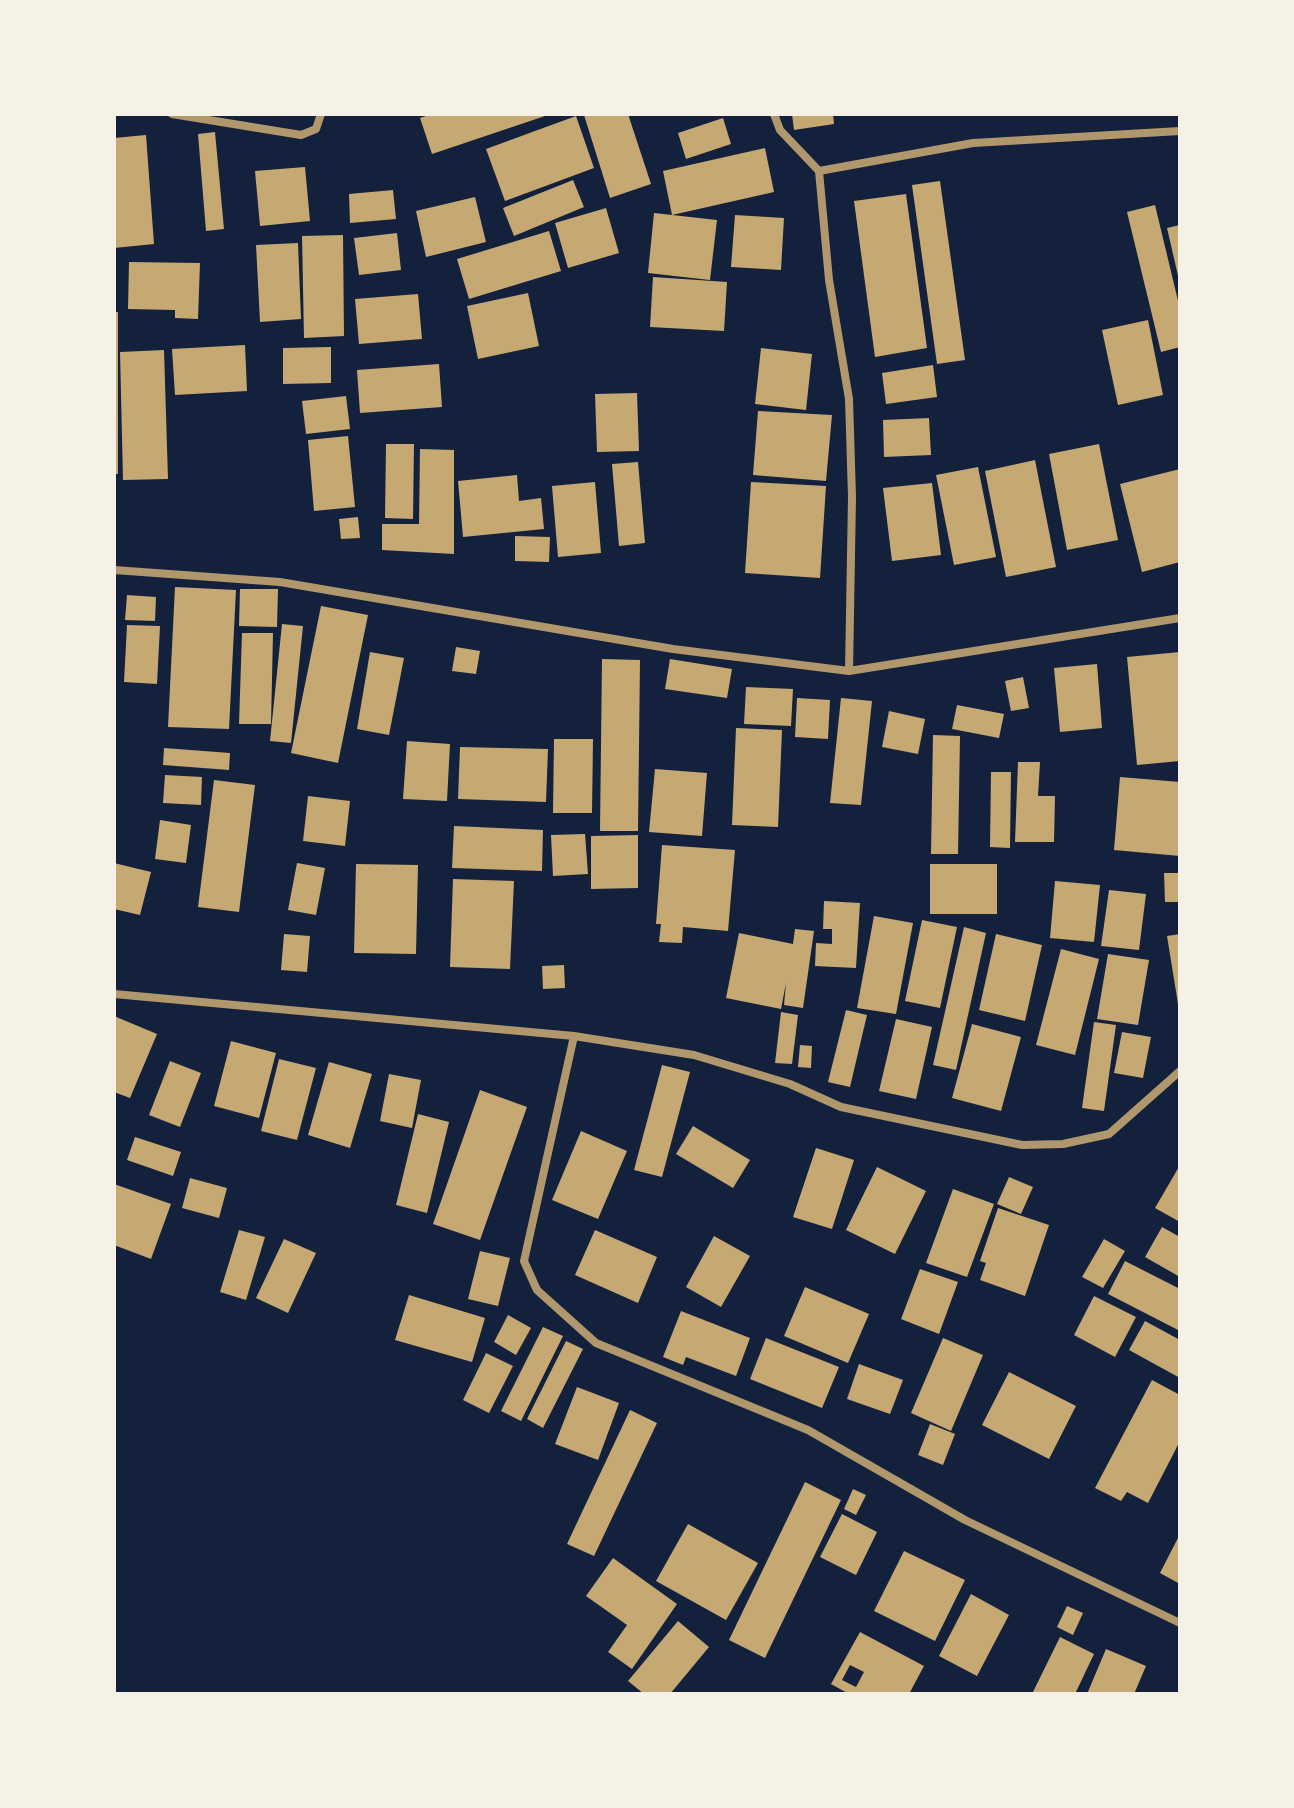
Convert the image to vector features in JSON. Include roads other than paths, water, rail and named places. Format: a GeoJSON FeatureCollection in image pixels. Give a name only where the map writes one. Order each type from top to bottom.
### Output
{"type":"FeatureCollection","features":[{"type":"Feature","properties":{"kind":"street"},"geometry":{"type":"LineString","coordinates":[[172,114],[301,135],[316,129],[321,114]]}},
{"type":"Feature","properties":{"kind":"street"},"geometry":{"type":"LineString","coordinates":[[774,114],[780,130],[819,171],[829,280],[849,399],[852,497],[849,671]]}},
{"type":"Feature","properties":{"kind":"street"},"geometry":{"type":"LineString","coordinates":[[819,171],[973,143],[1180,131]]}},
{"type":"Feature","properties":{"kind":"street"},"geometry":{"type":"LineString","coordinates":[[114,570],[280,582],[673,649],[849,671],[1180,618]]}},
{"type":"Feature","properties":{"kind":"street"},"geometry":{"type":"LineString","coordinates":[[114,994],[574,1036],[694,1055],[790,1084],[841,1107],[1022,1145],[1063,1144],[1109,1134],[1180,1071]]}},
{"type":"Feature","properties":{"kind":"street"},"geometry":{"type":"LineString","coordinates":[[574,1036],[524,1261],[537,1290],[596,1343],[808,1430],[965,1520],[1180,1623]]}}]}
